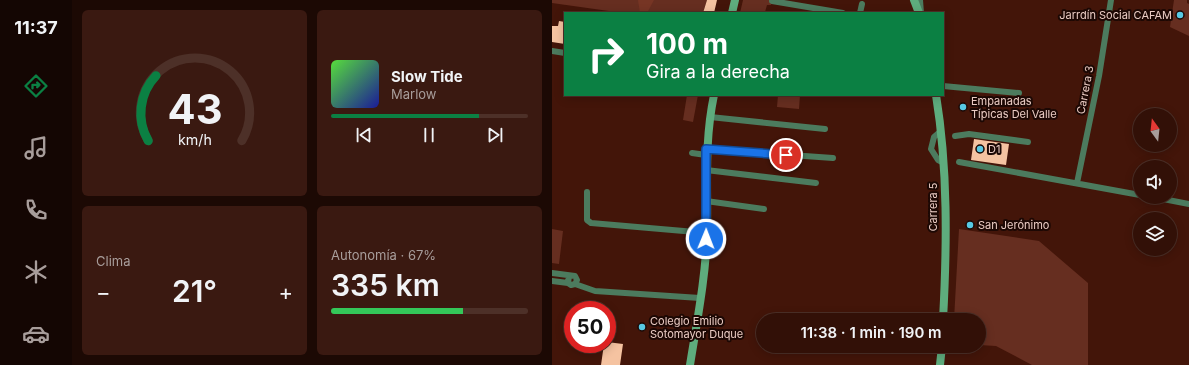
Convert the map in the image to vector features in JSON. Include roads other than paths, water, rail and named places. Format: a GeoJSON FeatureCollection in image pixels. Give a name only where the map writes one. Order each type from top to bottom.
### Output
{"type":"FeatureCollection","features":[{"type":"Feature","properties":{"kind":"main road"},"geometry":{"type":"LineString","coordinates":[[732,12],[735,0]]}},
{"type":"Feature","properties":{"kind":"main road"},"geometry":{"type":"LineString","coordinates":[[914,0],[920,12]]}},
{"type":"Feature","properties":{"kind":"main road"},"geometry":{"type":"LineString","coordinates":[[690,365],[700,298],[707,232],[706,152],[714,96]]}},
{"type":"Feature","properties":{"kind":"main road","name":"Carrera 5"},"geometry":{"type":"LineString","coordinates":[[936,96],[944,163],[943,313]]}},
{"type":"Feature","properties":{"kind":"main road"},"geometry":{"type":"LineString","coordinates":[[940,365],[941,353]]}},
{"type":"Feature","properties":{"kind":"street"},"geometry":{"type":"LineString","coordinates":[[920,0],[920,12]]}},
{"type":"Feature","properties":{"kind":"street","name":"Carrera 3"},"geometry":{"type":"LineString","coordinates":[[1076,183],[1099,76],[1111,0]]}},
{"type":"Feature","properties":{"kind":"street"},"geometry":{"type":"LineString","coordinates":[[772,1],[837,12]]}},
{"type":"Feature","properties":{"kind":"street"},"geometry":{"type":"LineString","coordinates":[[860,12],[862,4]]}},
{"type":"Feature","properties":{"kind":"street"},"geometry":{"type":"LineString","coordinates":[[552,51],[564,53]]}},
{"type":"Feature","properties":{"kind":"street"},"geometry":{"type":"LineString","coordinates":[[944,86],[1019,93]]}},
{"type":"Feature","properties":{"kind":"street"},"geometry":{"type":"LineString","coordinates":[[710,117],[825,129]]}},
{"type":"Feature","properties":{"kind":"street"},"geometry":{"type":"LineString","coordinates":[[955,136],[969,134],[1028,142]]}},
{"type":"Feature","properties":{"kind":"street"},"geometry":{"type":"LineString","coordinates":[[692,153],[706,152],[833,158]]}},
{"type":"Feature","properties":{"kind":"street"},"geometry":{"type":"LineString","coordinates":[[959,162],[1133,194]]}},
{"type":"Feature","properties":{"kind":"street"},"geometry":{"type":"LineString","coordinates":[[706,170],[816,183]]}},
{"type":"Feature","properties":{"kind":"street"},"geometry":{"type":"LineString","coordinates":[[587,192],[587,220],[592,223],[707,232]]}},
{"type":"Feature","properties":{"kind":"street"},"geometry":{"type":"LineString","coordinates":[[706,201],[764,209]]}},
{"type":"Feature","properties":{"kind":"street"},"geometry":{"type":"LineString","coordinates":[[1177,202],[1189,204]]}},
{"type":"Feature","properties":{"kind":"street"},"geometry":{"type":"LineString","coordinates":[[552,274],[573,275],[577,278],[575,284]]}},
{"type":"Feature","properties":{"kind":"street"},"geometry":{"type":"LineString","coordinates":[[568,283],[569,276]]}},
{"type":"Feature","properties":{"kind":"street"},"geometry":{"type":"LineString","coordinates":[[552,281],[568,283],[571,285],[575,284],[596,290],[700,298]]}},
{"type":"Feature","properties":{"kind":"place","name":"Jarrdín Social CAFAM"},"geometry":{"type":"Point","coordinates":[1180,15]}},
{"type":"Feature","properties":{"kind":"place","name":"Empanadas Típicas Del Valle"},"geometry":{"type":"Point","coordinates":[963,107]}},
{"type":"Feature","properties":{"kind":"place","name":"D1"},"geometry":{"type":"Point","coordinates":[980,149]}},
{"type":"Feature","properties":{"kind":"place","name":"San Jerónimo"},"geometry":{"type":"Point","coordinates":[970,225]}},
{"type":"Feature","properties":{"kind":"place","name":"Colegio Emilio Sotomayor Duque"},"geometry":{"type":"Point","coordinates":[642,327]}}]}
